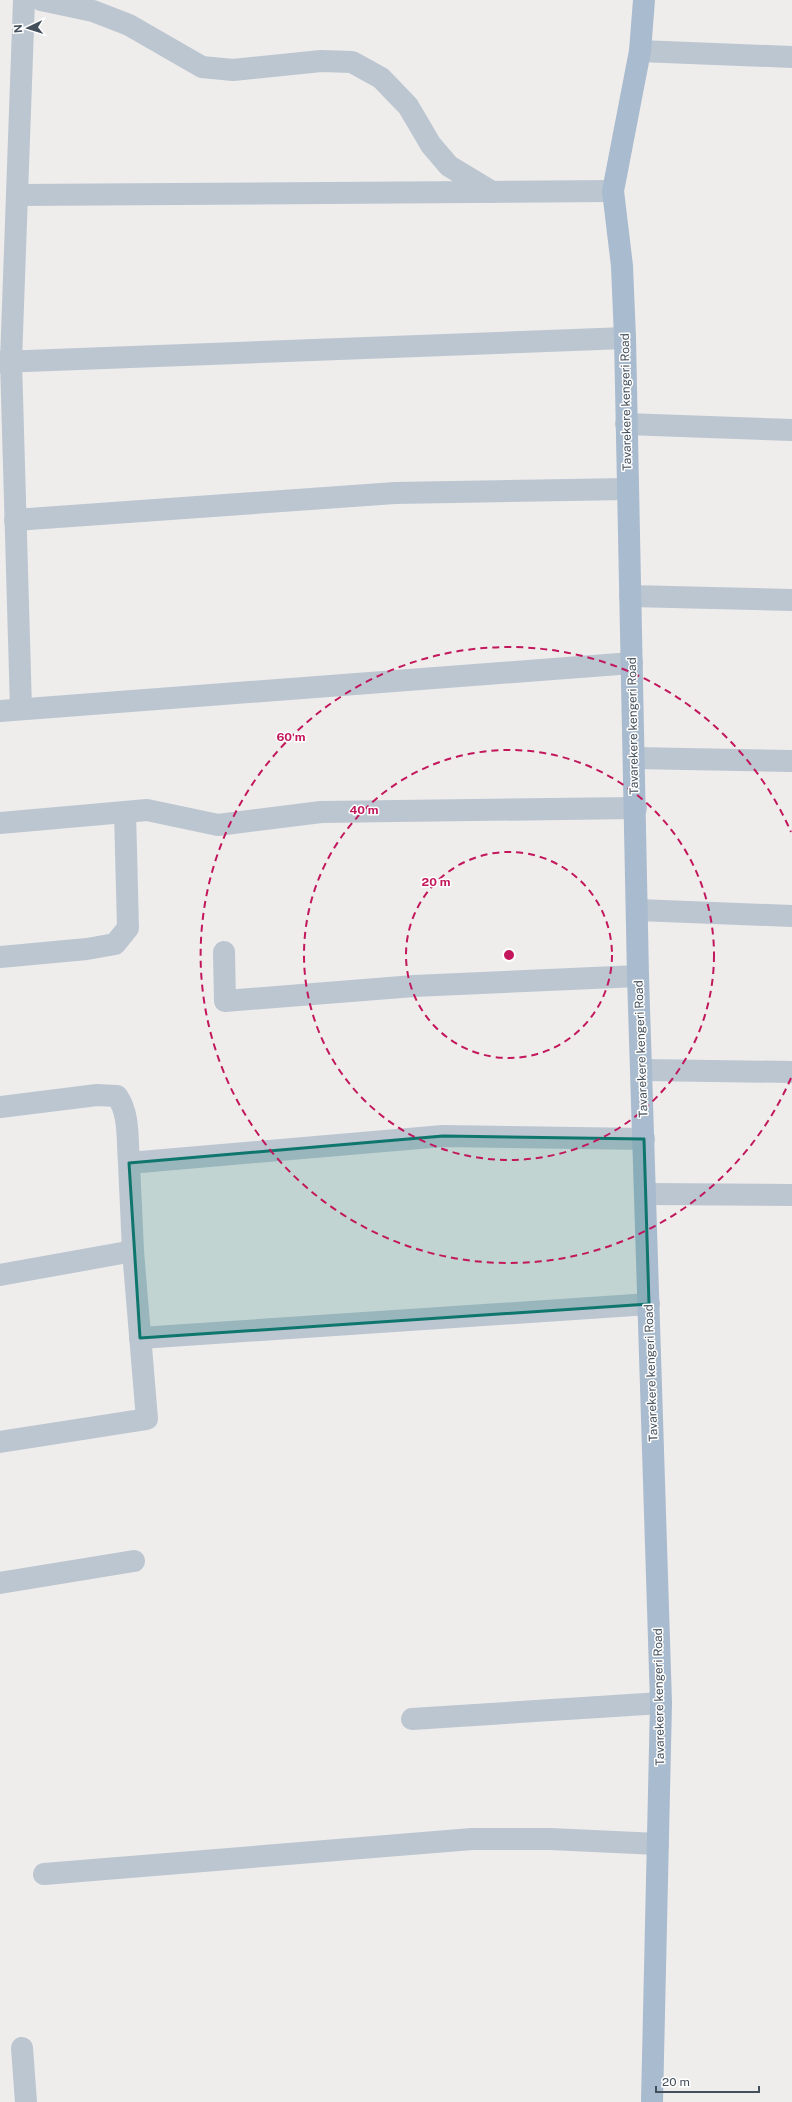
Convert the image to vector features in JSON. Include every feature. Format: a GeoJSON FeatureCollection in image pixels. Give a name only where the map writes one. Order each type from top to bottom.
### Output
{"type":"FeatureCollection","features":[{"type":"Feature","properties":{"kind":"main road","name":"Tavarekere kengeri Road"},"geometry":{"type":"LineString","coordinates":[[644,0],[640,51],[613,191],[622,266],[625,338],[627,489],[636,808],[638,976],[660,1703],[652,2102]]}},
{"type":"Feature","properties":{"kind":"street"},"geometry":{"type":"LineString","coordinates":[[24,0],[17,195],[5,362],[15,520],[10,710],[632,663]]}},
{"type":"Feature","properties":{"kind":"street"},"geometry":{"type":"LineString","coordinates":[[41,0],[93,11],[129,25],[202,67],[232,70],[321,61],[352,62],[381,78],[408,106],[431,144],[449,166],[492,192]]}},
{"type":"Feature","properties":{"kind":"street"},"geometry":{"type":"LineString","coordinates":[[640,51],[792,57]]}},
{"type":"Feature","properties":{"kind":"street"},"geometry":{"type":"LineString","coordinates":[[17,195],[613,191]]}},
{"type":"Feature","properties":{"kind":"street"},"geometry":{"type":"LineString","coordinates":[[5,362],[625,338]]}},
{"type":"Feature","properties":{"kind":"street"},"geometry":{"type":"LineString","coordinates":[[626,424],[792,430]]}},
{"type":"Feature","properties":{"kind":"street"},"geometry":{"type":"LineString","coordinates":[[15,520],[395,493],[627,489]]}},
{"type":"Feature","properties":{"kind":"street"},"geometry":{"type":"LineString","coordinates":[[630,596],[792,600]]}},
{"type":"Feature","properties":{"kind":"street"},"geometry":{"type":"LineString","coordinates":[[634,758],[792,761]]}},
{"type":"Feature","properties":{"kind":"street"},"geometry":{"type":"LineString","coordinates":[[0,823],[147,810],[218,825],[321,812],[636,808]]}},
{"type":"Feature","properties":{"kind":"street"},"geometry":{"type":"LineString","coordinates":[[0,957],[87,950],[115,944],[128,928],[125,812]]}},
{"type":"Feature","properties":{"kind":"street"},"geometry":{"type":"LineString","coordinates":[[638,910],[792,916]]}},
{"type":"Feature","properties":{"kind":"street"},"geometry":{"type":"LineString","coordinates":[[224,952],[225,1001],[414,986],[638,976]]}},
{"type":"Feature","properties":{"kind":"street"},"geometry":{"type":"LineString","coordinates":[[642,1070],[792,1072]]}},
{"type":"Feature","properties":{"kind":"street"},"geometry":{"type":"LineString","coordinates":[[0,1107],[97,1094],[117,1096],[122,1103],[125,1114],[129,1163],[133,1251],[147,1419],[0,1442]]}},
{"type":"Feature","properties":{"kind":"street"},"geometry":{"type":"LineString","coordinates":[[129,1163],[443,1136],[644,1140]]}},
{"type":"Feature","properties":{"kind":"street"},"geometry":{"type":"LineString","coordinates":[[645,1194],[792,1196]]}},
{"type":"Feature","properties":{"kind":"street"},"geometry":{"type":"LineString","coordinates":[[0,1274],[133,1251]]}},
{"type":"Feature","properties":{"kind":"street"},"geometry":{"type":"LineString","coordinates":[[140,1338],[649,1304]]}},
{"type":"Feature","properties":{"kind":"street"},"geometry":{"type":"LineString","coordinates":[[0,1583],[134,1561]]}},
{"type":"Feature","properties":{"kind":"street"},"geometry":{"type":"LineString","coordinates":[[412,1719],[660,1703]]}},
{"type":"Feature","properties":{"kind":"street"},"geometry":{"type":"LineString","coordinates":[[44,1874],[472,1838],[550,1839],[658,1844]]}},
{"type":"Feature","properties":{"kind":"street"},"geometry":{"type":"LineString","coordinates":[[22,2048],[26,2102]]}},
{"type":"Feature","properties":{"kind":"highlighted area"},"geometry":{"type":"Polygon","coordinates":[[[443,1136],[644,1139],[649,1304],[140,1338],[129,1163],[443,1136]]]}}]}
